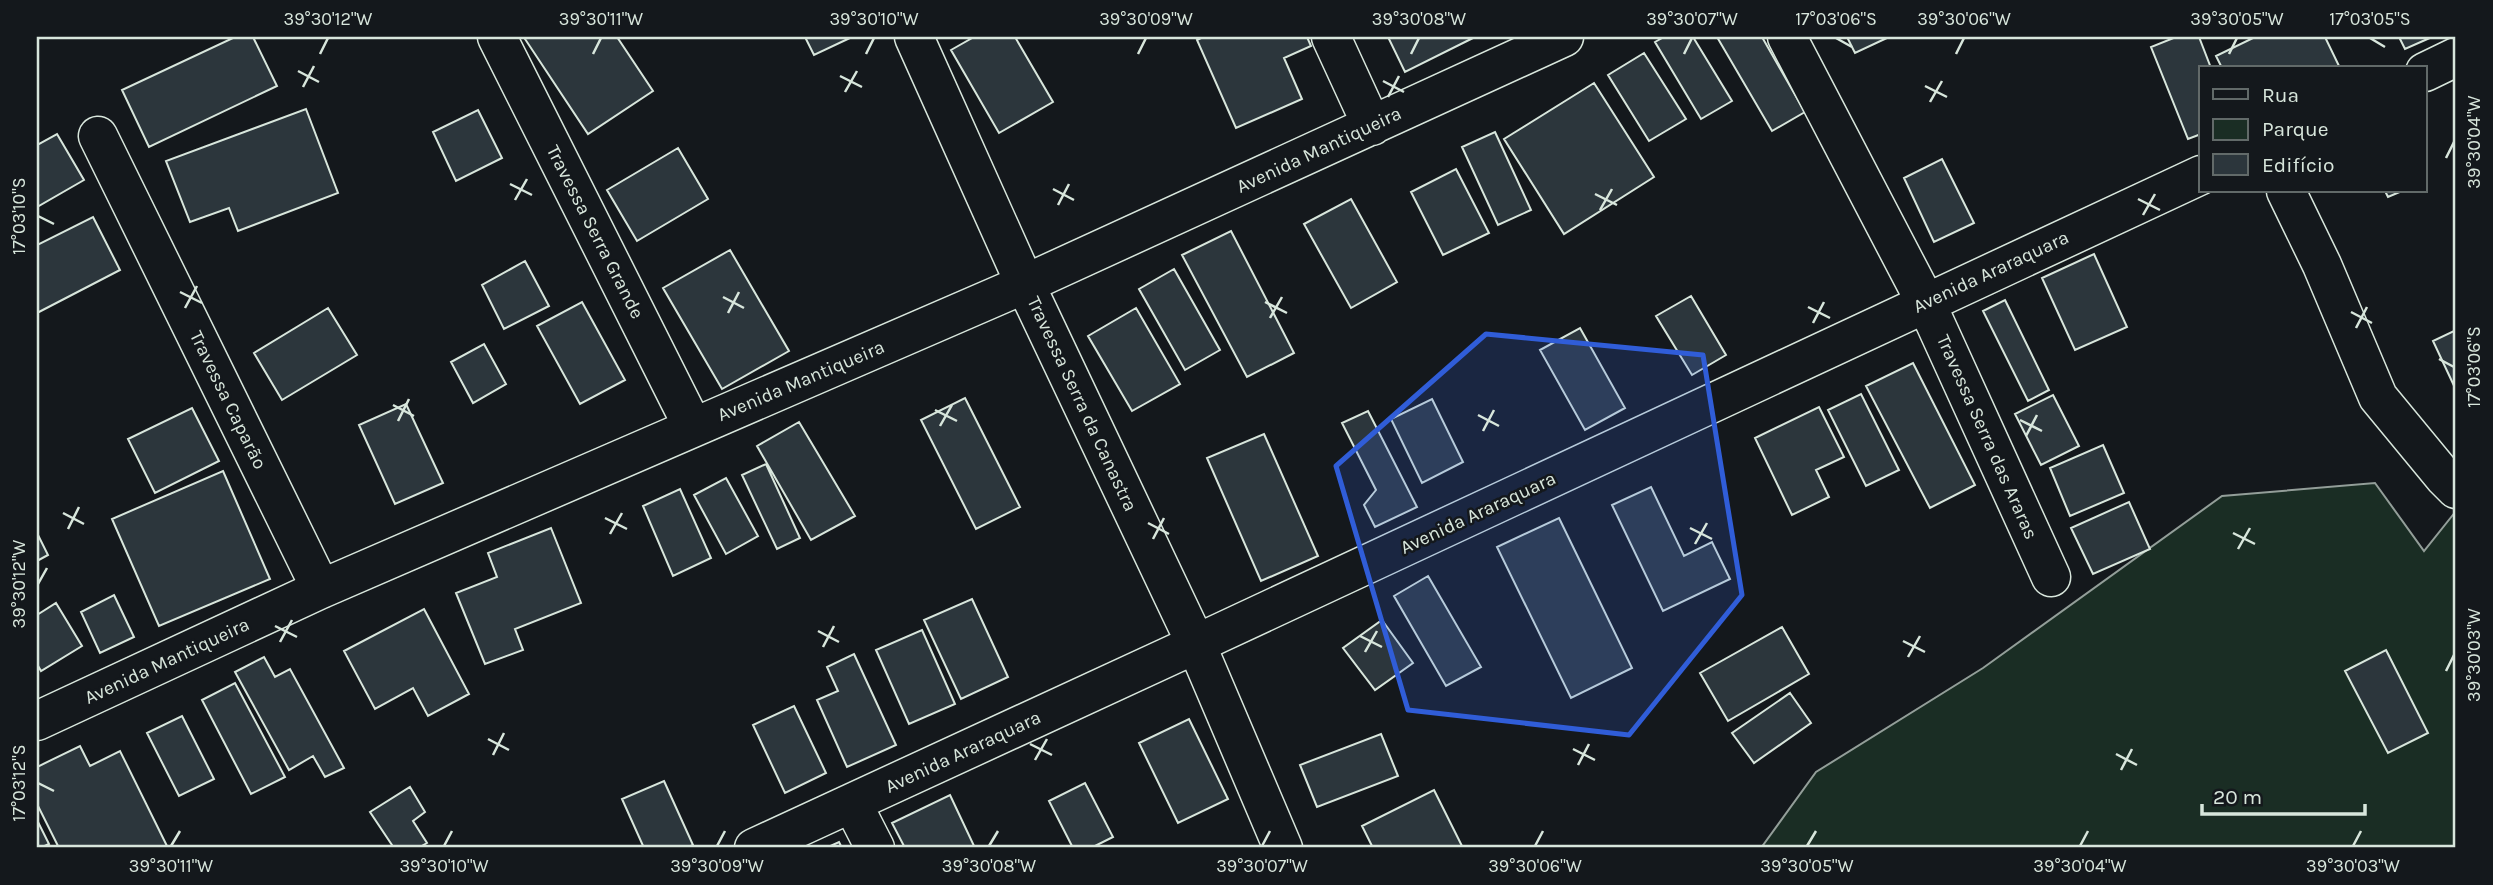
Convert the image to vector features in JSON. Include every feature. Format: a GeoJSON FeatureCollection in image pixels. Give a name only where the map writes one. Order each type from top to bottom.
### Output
{"type":"FeatureCollection","features":[{"type":"Feature","properties":{"kind":"street","name":"Travessa Serra Grande"},"geometry":{"type":"LineString","coordinates":[[497,37],[694,427]]}},
{"type":"Feature","properties":{"kind":"street","name":"Travessa Serra da Canastra"},"geometry":{"type":"LineString","coordinates":[[914,37],[1025,284],[1196,644],[1283,848]]}},
{"type":"Feature","properties":{"kind":"street"},"geometry":{"type":"LineString","coordinates":[[1331,37],[1372,125]]}},
{"type":"Feature","properties":{"kind":"street","name":"Avenida Mantiqueira"},"geometry":{"type":"LineString","coordinates":[[37,721],[321,589],[1025,284],[1564,37]]}},
{"type":"Feature","properties":{"kind":"street","name":"Travessa Serra das Araras"},"geometry":{"type":"LineString","coordinates":[[1787,37],[1926,303],[2051,577]]}},
{"type":"Feature","properties":{"kind":"street"},"geometry":{"type":"LineString","coordinates":[[2426,72],[2456,57]]}},
{"type":"Feature","properties":{"kind":"street","name":"Travessa Caparão"},"geometry":{"type":"LineString","coordinates":[[98,136],[321,589]]}},
{"type":"Feature","properties":{"kind":"street","name":"Avenida Araraquara"},"geometry":{"type":"LineString","coordinates":[[754,848],[2199,176]]}},
{"type":"Feature","properties":{"kind":"street"},"geometry":{"type":"LineString","coordinates":[[2286,192],[2322,265],[2378,397],[2456,489]]}},
{"type":"Feature","properties":{"kind":"street"},"geometry":{"type":"LineString","coordinates":[[852,803],[875,848]]}},
{"type":"Feature","properties":{"kind":"highlighted area"},"geometry":{"type":"Polygon","coordinates":[[[1486,334],[1703,355],[1742,595],[1629,735],[1408,710],[1336,466],[1486,334]]]}},
{"type":"Feature","properties":{"kind":"green space"},"geometry":{"type":"Polygon","coordinates":[[[2375,483],[2424,551],[2456,511],[2456,848],[1761,848],[1816,772],[1983,668],[2222,496],[2375,483]]]}},
{"type":"Feature","properties":{"kind":"building"},"geometry":{"type":"Polygon","coordinates":[[[235,37],[253,37],[277,86],[149,147],[122,90],[235,37]]]}},
{"type":"Feature","properties":{"kind":"building"},"geometry":{"type":"Polygon","coordinates":[[[617,37],[653,91],[588,134],[525,39],[617,37]]]}},
{"type":"Feature","properties":{"kind":"building"},"geometry":{"type":"Polygon","coordinates":[[[805,37],[852,37],[814,55],[805,37]]]}},
{"type":"Feature","properties":{"kind":"building"},"geometry":{"type":"Polygon","coordinates":[[[974,37],[1015,37],[1053,102],[999,133],[951,50],[974,37]]]}},
{"type":"Feature","properties":{"kind":"building"},"geometry":{"type":"Polygon","coordinates":[[[1203,37],[1307,37],[1311,46],[1284,58],[1302,99],[1236,128],[1197,40],[1203,37]]]}},
{"type":"Feature","properties":{"kind":"building"},"geometry":{"type":"Polygon","coordinates":[[[1388,37],[1475,37],[1405,72],[1388,37]]]}},
{"type":"Feature","properties":{"kind":"building"},"geometry":{"type":"Polygon","coordinates":[[[1664,37],[1693,37],[1732,101],[1701,119],[1655,42],[1664,37]]]}},
{"type":"Feature","properties":{"kind":"building"},"geometry":{"type":"Polygon","coordinates":[[[1717,37],[1762,37],[1805,112],[1772,131],[1717,37]]]}},
{"type":"Feature","properties":{"kind":"building"},"geometry":{"type":"Polygon","coordinates":[[[1847,37],[1889,37],[1855,53],[1847,37]]]}},
{"type":"Feature","properties":{"kind":"building"},"geometry":{"type":"Polygon","coordinates":[[[2176,37],[2199,37],[2210,66],[2199,66],[2199,135],[2188,139],[2151,47],[2176,37]]]}},
{"type":"Feature","properties":{"kind":"building"},"geometry":{"type":"Polygon","coordinates":[[[2255,37],[2325,37],[2339,66],[2221,66],[2216,56],[2255,37]]]}},
{"type":"Feature","properties":{"kind":"building"},"geometry":{"type":"Polygon","coordinates":[[[2399,37],[2432,37],[2405,49],[2399,37]]]}},
{"type":"Feature","properties":{"kind":"building"},"geometry":{"type":"Polygon","coordinates":[[[1644,53],[1686,119],[1649,141],[1608,75],[1644,53]]]}},
{"type":"Feature","properties":{"kind":"building"},"geometry":{"type":"Polygon","coordinates":[[[1594,83],[1654,177],[1564,234],[1504,139],[1594,83]]]}},
{"type":"Feature","properties":{"kind":"building"},"geometry":{"type":"Polygon","coordinates":[[[306,109],[338,193],[238,231],[229,208],[190,222],[166,161],[306,109]]]}},
{"type":"Feature","properties":{"kind":"building"},"geometry":{"type":"Polygon","coordinates":[[[478,110],[502,158],[456,181],[433,132],[478,110]]]}},
{"type":"Feature","properties":{"kind":"building"},"geometry":{"type":"Polygon","coordinates":[[[1495,132],[1531,210],[1498,225],[1462,147],[1495,132]]]}},
{"type":"Feature","properties":{"kind":"building"},"geometry":{"type":"Polygon","coordinates":[[[57,134],[84,180],[37,207],[37,145],[57,134]]]}},
{"type":"Feature","properties":{"kind":"building"},"geometry":{"type":"Polygon","coordinates":[[[678,148],[708,199],[637,241],[607,190],[678,148]]]}},
{"type":"Feature","properties":{"kind":"building"},"geometry":{"type":"Polygon","coordinates":[[[1942,159],[1974,223],[1934,242],[1904,178],[1942,159]]]}},
{"type":"Feature","properties":{"kind":"building"},"geometry":{"type":"Polygon","coordinates":[[[1456,169],[1489,233],[1443,255],[1411,192],[1456,169]]]}},
{"type":"Feature","properties":{"kind":"building"},"geometry":{"type":"Polygon","coordinates":[[[2386,192],[2400,192],[2388,197],[2386,192]]]}},
{"type":"Feature","properties":{"kind":"building"},"geometry":{"type":"Polygon","coordinates":[[[1351,199],[1397,282],[1351,308],[1304,224],[1351,199]]]}},
{"type":"Feature","properties":{"kind":"building"},"geometry":{"type":"Polygon","coordinates":[[[93,217],[120,270],[37,313],[37,245],[93,217]]]}},
{"type":"Feature","properties":{"kind":"building"},"geometry":{"type":"Polygon","coordinates":[[[1231,231],[1294,353],[1247,377],[1182,255],[1231,231]]]}},
{"type":"Feature","properties":{"kind":"building"},"geometry":{"type":"Polygon","coordinates":[[[730,250],[789,351],[722,389],[663,288],[730,250]]]}},
{"type":"Feature","properties":{"kind":"building"},"geometry":{"type":"Polygon","coordinates":[[[2094,254],[2127,327],[2075,350],[2042,278],[2094,254]]]}},
{"type":"Feature","properties":{"kind":"building"},"geometry":{"type":"Polygon","coordinates":[[[525,261],[549,306],[504,329],[482,285],[525,261]]]}},
{"type":"Feature","properties":{"kind":"building"},"geometry":{"type":"Polygon","coordinates":[[[1174,269],[1220,350],[1185,370],[1139,289],[1174,269]]]}},
{"type":"Feature","properties":{"kind":"building"},"geometry":{"type":"Polygon","coordinates":[[[1691,296],[1726,355],[1692,375],[1656,316],[1691,296]]]}},
{"type":"Feature","properties":{"kind":"building"},"geometry":{"type":"Polygon","coordinates":[[[2005,300],[2049,390],[2028,401],[1983,311],[2005,300]]]}},
{"type":"Feature","properties":{"kind":"building"},"geometry":{"type":"Polygon","coordinates":[[[582,302],[625,380],[580,404],[537,326],[582,302]]]}},
{"type":"Feature","properties":{"kind":"building"},"geometry":{"type":"Polygon","coordinates":[[[328,308],[357,355],[282,400],[254,353],[328,308]]]}},
{"type":"Feature","properties":{"kind":"building"},"geometry":{"type":"Polygon","coordinates":[[[1136,308],[1180,384],[1132,411],[1088,336],[1136,308]]]}},
{"type":"Feature","properties":{"kind":"building"},"geometry":{"type":"Polygon","coordinates":[[[1580,328],[1625,408],[1585,430],[1540,350],[1580,328]]]}},
{"type":"Feature","properties":{"kind":"building"},"geometry":{"type":"Polygon","coordinates":[[[2456,330],[2456,390],[2433,341],[2456,330]]]}},
{"type":"Feature","properties":{"kind":"building"},"geometry":{"type":"Polygon","coordinates":[[[484,344],[506,384],[473,403],[451,362],[484,344]]]}},
{"type":"Feature","properties":{"kind":"building"},"geometry":{"type":"Polygon","coordinates":[[[1913,363],[1975,485],[1930,508],[1866,386],[1913,363]]]}},
{"type":"Feature","properties":{"kind":"building"},"geometry":{"type":"Polygon","coordinates":[[[1861,394],[1899,470],[1866,486],[1828,410],[1861,394]]]}},
{"type":"Feature","properties":{"kind":"building"},"geometry":{"type":"Polygon","coordinates":[[[2053,395],[2079,446],[2041,465],[2015,414],[2053,395]]]}},
{"type":"Feature","properties":{"kind":"building"},"geometry":{"type":"Polygon","coordinates":[[[965,398],[1020,507],[976,529],[921,420],[965,398]]]}},
{"type":"Feature","properties":{"kind":"building"},"geometry":{"type":"Polygon","coordinates":[[[1432,399],[1463,462],[1422,483],[1391,419],[1432,399]]]}},
{"type":"Feature","properties":{"kind":"building"},"geometry":{"type":"Polygon","coordinates":[[[406,404],[443,483],[395,504],[359,425],[406,404]]]}},
{"type":"Feature","properties":{"kind":"building"},"geometry":{"type":"Polygon","coordinates":[[[1819,407],[1844,457],[1816,470],[1829,497],[1792,515],[1755,438],[1819,407]]]}},
{"type":"Feature","properties":{"kind":"building"},"geometry":{"type":"Polygon","coordinates":[[[192,408],[219,461],[155,493],[128,439],[192,408]]]}},
{"type":"Feature","properties":{"kind":"building"},"geometry":{"type":"Polygon","coordinates":[[[1368,411],[1417,507],[1375,527],[1364,505],[1376,490],[1342,423],[1368,411]]]}},
{"type":"Feature","properties":{"kind":"building"},"geometry":{"type":"Polygon","coordinates":[[[799,422],[855,516],[811,540],[757,446],[799,422]]]}},
{"type":"Feature","properties":{"kind":"building"},"geometry":{"type":"Polygon","coordinates":[[[1264,434],[1318,556],[1261,581],[1207,458],[1264,434]]]}},
{"type":"Feature","properties":{"kind":"building"},"geometry":{"type":"Polygon","coordinates":[[[2103,445],[2124,493],[2070,516],[2050,468],[2103,445]]]}},
{"type":"Feature","properties":{"kind":"building"},"geometry":{"type":"Polygon","coordinates":[[[766,464],[800,538],[777,549],[742,475],[766,464]]]}},
{"type":"Feature","properties":{"kind":"building"},"geometry":{"type":"Polygon","coordinates":[[[223,471],[270,579],[159,626],[112,519],[223,471]]]}},
{"type":"Feature","properties":{"kind":"building"},"geometry":{"type":"Polygon","coordinates":[[[726,478],[758,536],[726,554],[694,495],[726,478]]]}},
{"type":"Feature","properties":{"kind":"building"},"geometry":{"type":"Polygon","coordinates":[[[1651,487],[1684,556],[1712,542],[1730,579],[1663,611],[1612,505],[1651,487]]]}},
{"type":"Feature","properties":{"kind":"building"},"geometry":{"type":"Polygon","coordinates":[[[680,489],[711,558],[673,576],[643,506],[680,489]]]}},
{"type":"Feature","properties":{"kind":"building"},"geometry":{"type":"Polygon","coordinates":[[[2129,502],[2150,549],[2093,574],[2071,528],[2129,502]]]}},
{"type":"Feature","properties":{"kind":"building"},"geometry":{"type":"Polygon","coordinates":[[[1559,518],[1632,668],[1571,698],[1497,547],[1559,518]]]}},
{"type":"Feature","properties":{"kind":"building"},"geometry":{"type":"Polygon","coordinates":[[[551,528],[581,603],[515,629],[523,650],[485,664],[456,593],[497,577],[488,553],[551,528]]]}},
{"type":"Feature","properties":{"kind":"building"},"geometry":{"type":"Polygon","coordinates":[[[37,533],[48,555],[37,561],[37,533]]]}},
{"type":"Feature","properties":{"kind":"building"},"geometry":{"type":"Polygon","coordinates":[[[1428,576],[1481,667],[1446,686],[1394,596],[1428,576]]]}},
{"type":"Feature","properties":{"kind":"building"},"geometry":{"type":"Polygon","coordinates":[[[114,595],[134,637],[100,653],[81,612],[114,595]]]}},
{"type":"Feature","properties":{"kind":"building"},"geometry":{"type":"Polygon","coordinates":[[[972,599],[1008,677],[961,699],[924,620],[972,599]]]}},
{"type":"Feature","properties":{"kind":"building"},"geometry":{"type":"Polygon","coordinates":[[[56,603],[82,646],[41,671],[37,664],[37,615],[56,603]]]}},
{"type":"Feature","properties":{"kind":"building"},"geometry":{"type":"Polygon","coordinates":[[[424,609],[469,694],[428,716],[413,688],[375,709],[344,651],[424,609]]]}},
{"type":"Feature","properties":{"kind":"building"},"geometry":{"type":"Polygon","coordinates":[[[1382,620],[1413,663],[1375,690],[1343,648],[1382,620]]]}},
{"type":"Feature","properties":{"kind":"building"},"geometry":{"type":"Polygon","coordinates":[[[1782,627],[1809,674],[1728,721],[1700,673],[1782,627]]]}},
{"type":"Feature","properties":{"kind":"building"},"geometry":{"type":"Polygon","coordinates":[[[922,630],[955,704],[909,724],[876,650],[922,630]]]}},
{"type":"Feature","properties":{"kind":"building"},"geometry":{"type":"Polygon","coordinates":[[[2386,650],[2428,733],[2388,753],[2345,671],[2386,650]]]}},
{"type":"Feature","properties":{"kind":"building"},"geometry":{"type":"Polygon","coordinates":[[[854,654],[896,745],[847,767],[817,700],[838,691],[827,667],[854,654]]]}},
{"type":"Feature","properties":{"kind":"building"},"geometry":{"type":"Polygon","coordinates":[[[264,657],[275,677],[290,669],[344,768],[325,777],[313,756],[289,770],[235,672],[264,657]]]}},
{"type":"Feature","properties":{"kind":"building"},"geometry":{"type":"Polygon","coordinates":[[[235,683],[285,777],[251,794],[202,700],[235,683]]]}},
{"type":"Feature","properties":{"kind":"building"},"geometry":{"type":"Polygon","coordinates":[[[1790,693],[1811,723],[1754,763],[1732,733],[1790,693]]]}},
{"type":"Feature","properties":{"kind":"building"},"geometry":{"type":"Polygon","coordinates":[[[794,706],[826,773],[785,793],[753,725],[794,706]]]}},
{"type":"Feature","properties":{"kind":"building"},"geometry":{"type":"Polygon","coordinates":[[[182,716],[214,779],[179,796],[147,733],[182,716]]]}},
{"type":"Feature","properties":{"kind":"building"},"geometry":{"type":"Polygon","coordinates":[[[1189,719],[1228,799],[1178,823],[1139,743],[1189,719]]]}},
{"type":"Feature","properties":{"kind":"building"},"geometry":{"type":"Polygon","coordinates":[[[1381,734],[1398,776],[1317,807],[1300,765],[1381,734]]]}},
{"type":"Feature","properties":{"kind":"building"},"geometry":{"type":"Polygon","coordinates":[[[80,746],[90,766],[120,751],[168,848],[59,848],[37,804],[37,767],[80,746]]]}},
{"type":"Feature","properties":{"kind":"building"},"geometry":{"type":"Polygon","coordinates":[[[664,781],[693,845],[686,848],[644,848],[622,799],[664,781]]]}},
{"type":"Feature","properties":{"kind":"building"},"geometry":{"type":"Polygon","coordinates":[[[1085,783],[1113,837],[1091,848],[1073,848],[1049,801],[1085,783]]]}},
{"type":"Feature","properties":{"kind":"building"},"geometry":{"type":"Polygon","coordinates":[[[410,787],[425,812],[413,821],[427,843],[418,848],[394,848],[370,812],[410,787]]]}},
{"type":"Feature","properties":{"kind":"building"},"geometry":{"type":"Polygon","coordinates":[[[1434,790],[1463,848],[1373,848],[1362,826],[1434,790]]]}},
{"type":"Feature","properties":{"kind":"building"},"geometry":{"type":"Polygon","coordinates":[[[950,795],[975,848],[905,848],[892,823],[950,795]]]}},
{"type":"Feature","properties":{"kind":"building"},"geometry":{"type":"Polygon","coordinates":[[[37,820],[49,844],[40,848],[37,848],[37,820]]]}},
{"type":"Feature","properties":{"kind":"building"},"geometry":{"type":"Polygon","coordinates":[[[839,842],[842,848],[826,848],[839,842]]]}}]}
